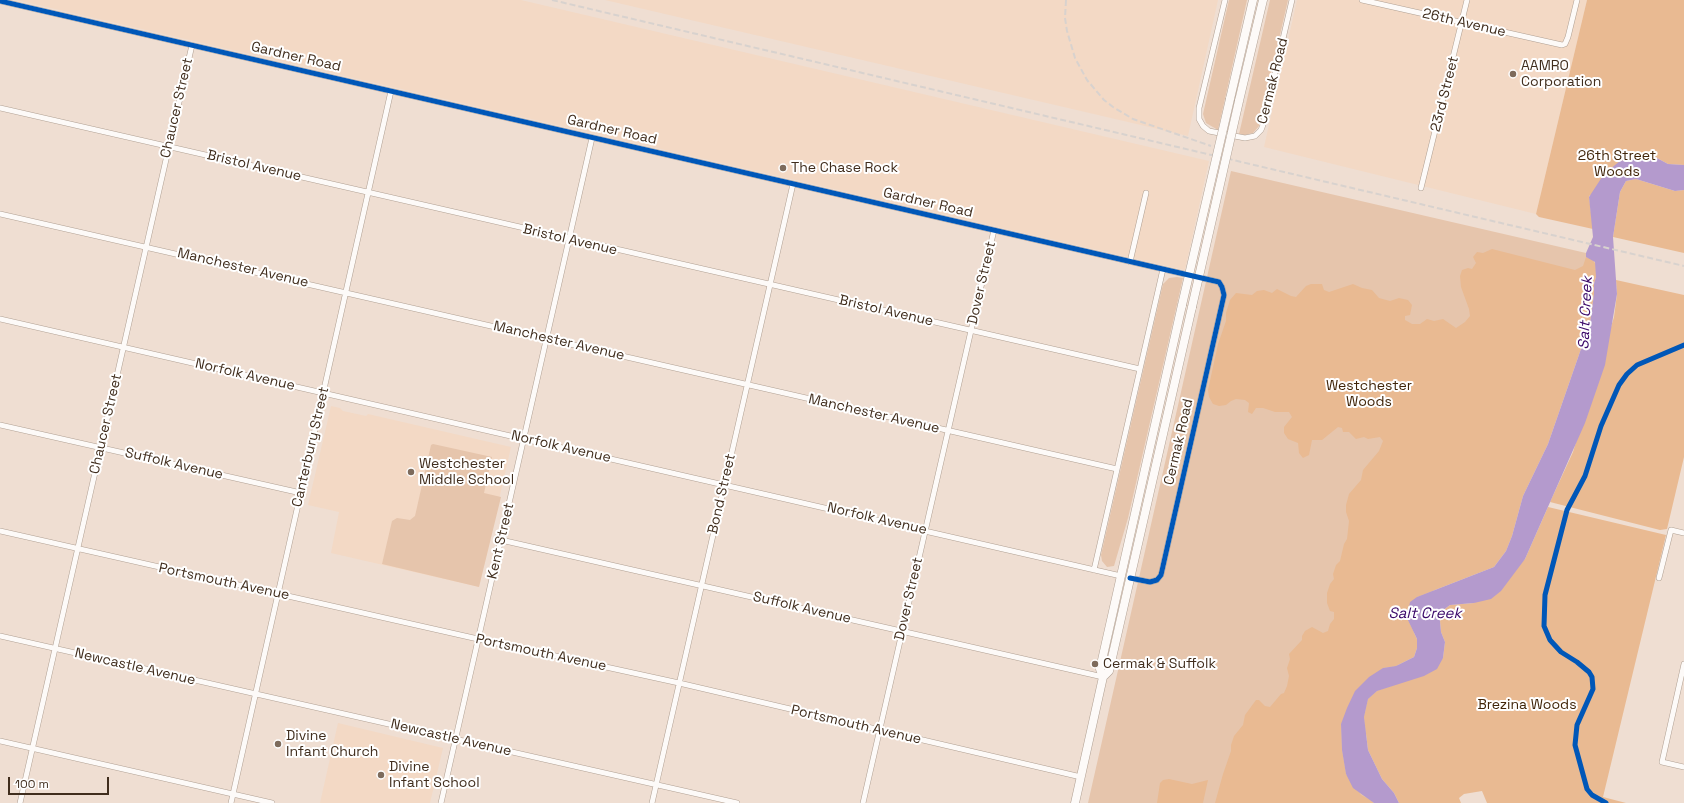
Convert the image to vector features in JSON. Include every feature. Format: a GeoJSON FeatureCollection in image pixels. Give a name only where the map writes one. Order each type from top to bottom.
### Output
{"type":"FeatureCollection","features":[{"type":"Feature","properties":{"kind":"main road","name":"Cermak Road"},"geometry":{"type":"LineString","coordinates":[[1103,677],[1100,669],[1182,305],[1253,0]]}},
{"type":"Feature","properties":{"kind":"main road","name":"Cermak Road"},"geometry":{"type":"LineString","coordinates":[[1075,803],[1103,677],[1109,671],[1262,0]]}},
{"type":"Feature","properties":{"kind":"street","name":"Cermak Road"},"geometry":{"type":"LineString","coordinates":[[1225,0],[1199,108],[1199,119],[1202,126],[1208,131],[1245,138],[1255,136],[1261,130],[1263,125],[1292,0]]}},
{"type":"Feature","properties":{"kind":"street","name":"26th Avenue"},"geometry":{"type":"LineString","coordinates":[[1362,0],[1557,44],[1565,44],[1568,38],[1577,0]]}},
{"type":"Feature","properties":{"kind":"street","name":"23rd Street"},"geometry":{"type":"LineString","coordinates":[[1421,188],[1467,0]]}},
{"type":"Feature","properties":{"kind":"street","name":"Gardner Road"},"geometry":{"type":"LineString","coordinates":[[0,1],[1219,282]]}},
{"type":"Feature","properties":{"kind":"street","name":"Chaucer Street"},"geometry":{"type":"LineString","coordinates":[[20,803],[192,45]]}},
{"type":"Feature","properties":{"kind":"street","name":"Canterbury Street"},"geometry":{"type":"LineString","coordinates":[[231,803],[391,91]]}},
{"type":"Feature","properties":{"kind":"street","name":"Bristol Avenue"},"geometry":{"type":"LineString","coordinates":[[0,108],[569,240],[1140,369]]}},
{"type":"Feature","properties":{"kind":"street","name":"Kent Street"},"geometry":{"type":"LineString","coordinates":[[441,803],[592,138]]}},
{"type":"Feature","properties":{"kind":"street","name":"Bond Street"},"geometry":{"type":"LineString","coordinates":[[652,803],[793,184]]}},
{"type":"Feature","properties":{"kind":"street"},"geometry":{"type":"LineString","coordinates":[[1130,262],[1146,193]]}},
{"type":"Feature","properties":{"kind":"street","name":"Manchester Avenue"},"geometry":{"type":"LineString","coordinates":[[0,214],[147,246],[1117,469]]}},
{"type":"Feature","properties":{"kind":"street","name":"Dover Street"},"geometry":{"type":"LineString","coordinates":[[863,803],[994,230]]}},
{"type":"Feature","properties":{"kind":"street"},"geometry":{"type":"LineString","coordinates":[[1094,570],[1163,269]]}},
{"type":"Feature","properties":{"kind":"street","name":"Cermak Road"},"geometry":{"type":"LineString","coordinates":[[1130,578],[1150,582],[1157,580],[1161,575],[1224,295],[1219,282]]}},
{"type":"Feature","properties":{"kind":"street","name":"Norfolk Avenue"},"geometry":{"type":"LineString","coordinates":[[0,319],[1121,576]]}},
{"type":"Feature","properties":{"kind":"street","name":"Suffolk Avenue"},"geometry":{"type":"LineString","coordinates":[[0,424],[301,492]]}},
{"type":"Feature","properties":{"kind":"street"},"geometry":{"type":"LineString","coordinates":[[1659,578],[1670,530],[1684,533]]}},
{"type":"Feature","properties":{"kind":"street","name":"Portsmouth Avenue"},"geometry":{"type":"LineString","coordinates":[[0,531],[78,550],[278,593],[679,683],[1080,776]]}},
{"type":"Feature","properties":{"kind":"street","name":"Suffolk Avenue"},"geometry":{"type":"LineString","coordinates":[[501,540],[1103,677]]}},
{"type":"Feature","properties":{"kind":"street","name":"Newcastle Avenue"},"geometry":{"type":"LineString","coordinates":[[0,636],[738,803]]}},
{"type":"Feature","properties":{"kind":"street"},"geometry":{"type":"LineString","coordinates":[[1684,664],[1662,762],[1684,767]]}},
{"type":"Feature","properties":{"kind":"street"},"geometry":{"type":"LineString","coordinates":[[0,741],[272,803]]}},
{"type":"Feature","properties":{"kind":"shaded area"},"geometry":{"type":"Polygon","coordinates":[[[16,0],[521,0],[1209,161],[1185,270],[16,0]]]}},
{"type":"Feature","properties":{"kind":"shaded area"},"geometry":{"type":"Polygon","coordinates":[[[605,0],[1218,0],[1188,136],[605,0]]]}},
{"type":"Feature","properties":{"kind":"shaded area"},"geometry":{"type":"Polygon","coordinates":[[[1297,0],[1587,0],[1536,214],[1264,147],[1297,0]]]}},
{"type":"Feature","properties":{"kind":"shaded area","name":"Westchester Middle School"},"geometry":{"type":"Polygon","coordinates":[[[331,406],[340,408],[343,411],[366,416],[368,414],[511,447],[479,587],[331,553],[339,512],[308,505],[331,406]]]}},
{"type":"Feature","properties":{"kind":"shaded area","name":"Divine Infant School"},"geometry":{"type":"Polygon","coordinates":[[[338,723],[443,748],[430,803],[320,803],[338,723]]]}},
{"type":"Feature","properties":{"kind":"green space"},"geometry":{"type":"Polygon","coordinates":[[[1229,0],[1247,0],[1218,130],[1206,123],[1203,114],[1229,0]]]}},
{"type":"Feature","properties":{"kind":"green space"},"geometry":{"type":"Polygon","coordinates":[[[1270,0],[1288,0],[1259,126],[1253,133],[1245,135],[1239,134],[1270,0]]]}},
{"type":"Feature","properties":{"kind":"green space","name":"26th Street Woods"},"geometry":{"type":"Polygon","coordinates":[[[1587,0],[1684,0],[1684,165],[1668,164],[1655,157],[1589,196],[1593,229],[1539,217],[1536,214],[1587,0]]]}},
{"type":"Feature","properties":{"kind":"green space","name":"Westchester Woods"},"geometry":{"type":"Polygon","coordinates":[[[1231,171],[1586,253],[1586,257],[1592,259],[1346,774],[1374,803],[1088,803],[1231,171]]]}},
{"type":"Feature","properties":{"kind":"green space"},"geometry":{"type":"Polygon","coordinates":[[[1636,179],[1675,191],[1684,190],[1684,253],[1613,237],[1620,192],[1626,181],[1636,179]]]}},
{"type":"Feature","properties":{"kind":"green space"},"geometry":{"type":"Polygon","coordinates":[[[1492,249],[1575,270],[1583,266],[1586,257],[1592,259],[1596,264],[1596,277],[1590,323],[1548,444],[1523,496],[1512,536],[1506,551],[1494,567],[1417,597],[1407,618],[1417,639],[1417,648],[1414,657],[1396,666],[1383,668],[1341,724],[1342,750],[1346,774],[1361,795],[1374,803],[1215,803],[1231,751],[1234,736],[1243,725],[1245,715],[1256,700],[1259,700],[1265,706],[1270,707],[1281,694],[1284,693],[1289,676],[1287,668],[1290,659],[1289,654],[1302,640],[1302,636],[1305,631],[1312,627],[1323,633],[1328,631],[1330,624],[1334,619],[1334,612],[1330,611],[1327,603],[1327,593],[1330,584],[1334,579],[1333,574],[1336,565],[1340,561],[1344,544],[1347,539],[1349,521],[1346,512],[1346,505],[1349,494],[1361,480],[1363,470],[1379,451],[1383,441],[1380,437],[1368,439],[1364,437],[1356,439],[1349,432],[1343,432],[1342,428],[1338,427],[1322,440],[1312,440],[1309,455],[1303,458],[1299,453],[1298,443],[1288,439],[1284,433],[1284,427],[1292,417],[1289,412],[1275,412],[1263,408],[1256,408],[1252,414],[1248,412],[1249,403],[1245,400],[1236,399],[1226,405],[1219,406],[1213,404],[1209,397],[1208,390],[1218,344],[1226,321],[1226,313],[1230,300],[1236,293],[1252,295],[1257,291],[1264,290],[1272,293],[1277,289],[1296,297],[1306,286],[1311,284],[1322,284],[1324,290],[1329,292],[1353,284],[1372,290],[1379,298],[1390,301],[1399,298],[1408,300],[1412,305],[1410,315],[1405,316],[1405,320],[1412,324],[1420,324],[1427,319],[1434,321],[1443,319],[1456,328],[1465,322],[1470,316],[1461,287],[1460,276],[1462,270],[1468,268],[1472,269],[1476,263],[1473,257],[1477,252],[1483,253],[1492,249]]]}},
{"type":"Feature","properties":{"kind":"green space"},"geometry":{"type":"Polygon","coordinates":[[[1169,278],[1183,278],[1128,518],[1114,566],[1107,567],[1102,561],[1101,555],[1163,284],[1169,278]]]}},
{"type":"Feature","properties":{"kind":"green space"},"geometry":{"type":"Polygon","coordinates":[[[1616,280],[1684,295],[1684,457],[1667,529],[1660,530],[1550,502],[1573,452],[1614,317],[1617,294],[1616,280]]]}},
{"type":"Feature","properties":{"kind":"green space"},"geometry":{"type":"Polygon","coordinates":[[[433,444],[492,457],[484,493],[501,497],[479,587],[382,564],[392,521],[397,518],[410,520],[415,516],[431,445],[433,444]]]}},
{"type":"Feature","properties":{"kind":"green space","name":"Brezina Woods"},"geometry":{"type":"Polygon","coordinates":[[[1548,507],[1666,535],[1603,797],[1626,803],[1487,803],[1482,791],[1464,794],[1459,798],[1461,803],[1399,803],[1394,793],[1382,779],[1368,750],[1364,717],[1368,699],[1377,691],[1396,684],[1443,658],[1445,642],[1441,632],[1440,621],[1442,611],[1450,605],[1474,603],[1525,559],[1548,507]]]}},
{"type":"Feature","properties":{"kind":"green space"},"geometry":{"type":"Polygon","coordinates":[[[1169,779],[1192,784],[1208,780],[1203,803],[1157,803],[1160,783],[1163,780],[1169,779]]]}},
{"type":"Feature","properties":{"kind":"water","name":"Salt Creek"},"geometry":{"type":"Polygon","coordinates":[[[1639,156],[1655,157],[1668,164],[1684,165],[1684,190],[1675,191],[1636,179],[1626,181],[1620,192],[1613,237],[1617,294],[1605,365],[1585,423],[1525,559],[1501,591],[1491,599],[1474,603],[1450,605],[1442,611],[1440,621],[1441,632],[1445,642],[1443,658],[1437,669],[1424,676],[1377,691],[1368,699],[1364,717],[1368,750],[1382,779],[1394,793],[1399,803],[1374,803],[1353,788],[1346,774],[1342,750],[1341,724],[1347,708],[1355,691],[1369,677],[1383,668],[1396,666],[1414,657],[1417,648],[1417,639],[1407,618],[1410,602],[1417,597],[1494,567],[1506,551],[1512,536],[1523,496],[1548,444],[1590,323],[1596,277],[1595,262],[1586,257],[1586,253],[1593,237],[1589,197],[1604,174],[1620,161],[1639,156]]]}},
{"type":"Feature","properties":{"kind":"railway"},"geometry":{"type":"LineString","coordinates":[[552,0],[1684,266]]}},
{"type":"Feature","properties":{"kind":"railway"},"geometry":{"type":"LineString","coordinates":[[1066,0],[1065,18],[1067,31],[1075,58],[1087,80],[1104,100],[1133,119],[1211,146]]}},
{"type":"Feature","properties":{"kind":"cycle path"},"geometry":{"type":"LineString","coordinates":[[0,1],[1219,282],[1224,295],[1161,575],[1157,580],[1150,582],[1130,578]]}},
{"type":"Feature","properties":{"kind":"cycle path"},"geometry":{"type":"LineString","coordinates":[[1606,803],[1592,795],[1587,789],[1575,745],[1577,725],[1593,689],[1592,677],[1589,672],[1561,652],[1550,640],[1544,626],[1545,595],[1567,510],[1585,476],[1601,426],[1619,385],[1627,374],[1637,365],[1684,345]]}},
{"type":"Feature","properties":{"kind":"place","name":"AAMRO Corporation"},"geometry":{"type":"Point","coordinates":[1513,74]}},
{"type":"Feature","properties":{"kind":"place","name":"The Chase Rock"},"geometry":{"type":"Point","coordinates":[783,168]}},
{"type":"Feature","properties":{"kind":"place","name":"Westchester Middle School"},"geometry":{"type":"Point","coordinates":[411,472]}},
{"type":"Feature","properties":{"kind":"place","name":"Cermak & Suffolk"},"geometry":{"type":"Point","coordinates":[1095,664]}},
{"type":"Feature","properties":{"kind":"place","name":"Divine Infant Church"},"geometry":{"type":"Point","coordinates":[278,744]}},
{"type":"Feature","properties":{"kind":"place","name":"Divine Infant School"},"geometry":{"type":"Point","coordinates":[381,775]}}]}
